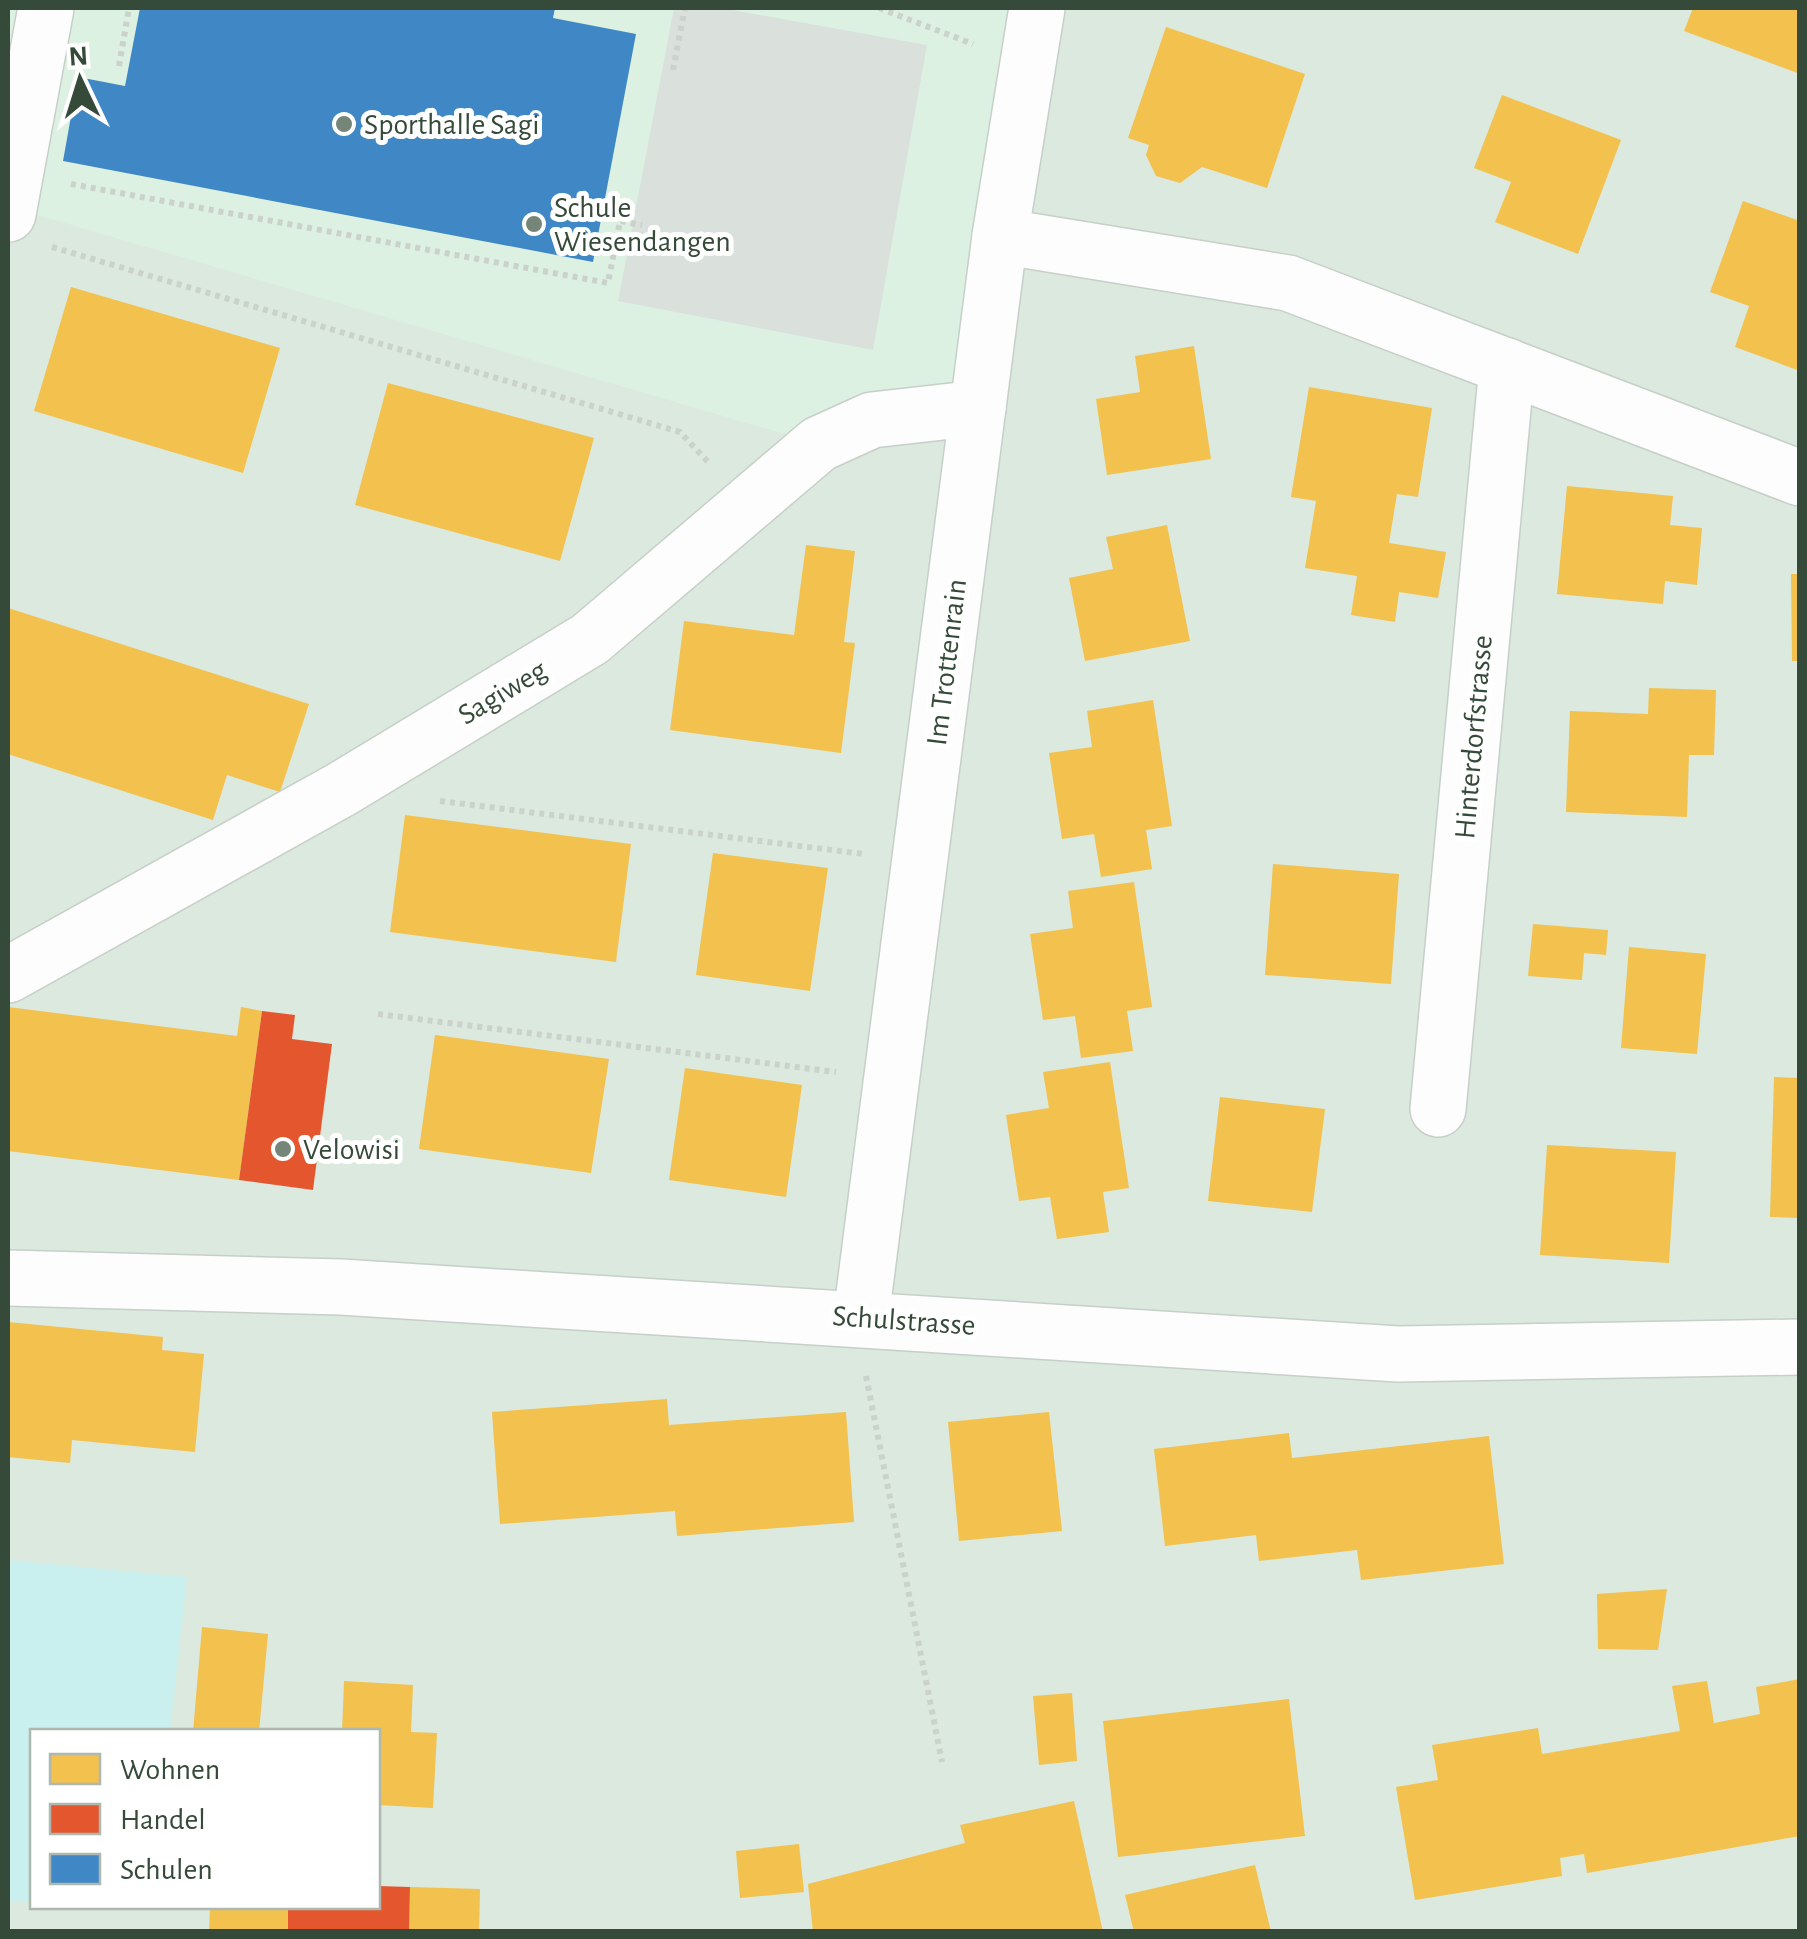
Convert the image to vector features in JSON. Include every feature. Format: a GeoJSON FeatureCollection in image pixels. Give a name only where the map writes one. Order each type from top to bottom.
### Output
{"type":"FeatureCollection","features":[{"type":"Feature","properties":{"kind":"street"},"geometry":{"type":"LineString","coordinates":[[22,211],[46,8]]}},
{"type":"Feature","properties":{"kind":"street","name":"Im Trottenrain"},"geometry":{"type":"LineString","coordinates":[[861,1317],[1000,236],[1037,8]]}},
{"type":"Feature","properties":{"kind":"street"},"geometry":{"type":"LineString","coordinates":[[1000,236],[1288,283],[1800,478]]}},
{"type":"Feature","properties":{"kind":"street","name":"Hinterdorfstrasse"},"geometry":{"type":"LineString","coordinates":[[1438,1108],[1508,366]]}},
{"type":"Feature","properties":{"kind":"street","name":"Sagiweg"},"geometry":{"type":"LineString","coordinates":[[8,974],[342,789],[590,638],[819,444],[872,420],[978,408]]}},
{"type":"Feature","properties":{"kind":"street","name":"Schulstrasse"},"geometry":{"type":"LineString","coordinates":[[8,1278],[340,1287],[1398,1354],[1800,1347]]}},
{"type":"Feature","properties":{"kind":"path"},"geometry":{"type":"LineString","coordinates":[[119,66],[129,8]]}},
{"type":"Feature","properties":{"kind":"path"},"geometry":{"type":"LineString","coordinates":[[673,70],[685,8]]}},
{"type":"Feature","properties":{"kind":"path"},"geometry":{"type":"LineString","coordinates":[[879,8],[1026,65]]}},
{"type":"Feature","properties":{"kind":"path"},"geometry":{"type":"LineString","coordinates":[[22,211],[608,283],[620,221],[642,225]]}},
{"type":"Feature","properties":{"kind":"path"},"geometry":{"type":"LineString","coordinates":[[22,211],[680,432],[747,504]]}},
{"type":"Feature","properties":{"kind":"path"},"geometry":{"type":"LineString","coordinates":[[438,801],[920,860]]}},
{"type":"Feature","properties":{"kind":"path"},"geometry":{"type":"LineString","coordinates":[[378,1014],[892,1079]]}},
{"type":"Feature","properties":{"kind":"path"},"geometry":{"type":"LineString","coordinates":[[861,1317],[863,1360],[942,1762]]}},
{"type":"Feature","properties":{"kind":"shaded area"},"geometry":{"type":"Polygon","coordinates":[[[8,8],[1799,8],[1799,1931],[8,1932],[8,8]]]}},
{"type":"Feature","properties":{"kind":"shaded area","name":"Schule Wiesendangen"},"geometry":{"type":"Polygon","coordinates":[[[8,8],[1037,8],[978,408],[819,444],[10,207],[8,212],[8,8]]]}},
{"type":"Feature","properties":{"kind":"shaded area"},"geometry":{"type":"Polygon","coordinates":[[[674,8],[721,8],[927,45],[873,350],[618,301],[674,8]]]}},
{"type":"Feature","properties":{"kind":"shaded area"},"geometry":{"type":"Polygon","coordinates":[[[8,1560],[187,1577],[170,1729],[30,1729],[30,1901],[8,1901],[8,1560]]]}},
{"type":"Feature","properties":{"kind":"building: Wohnen"},"geometry":{"type":"Polygon","coordinates":[[[1693,8],[1800,8],[1800,74],[1684,31],[1693,8]]]}},
{"type":"Feature","properties":{"kind":"building: Wohnen"},"geometry":{"type":"Polygon","coordinates":[[[1166,27],[1305,74],[1267,188],[1202,167],[1180,183],[1156,176],[1146,155],[1149,145],[1128,138],[1166,27]]]}},
{"type":"Feature","properties":{"kind":"building: Wohnen"},"geometry":{"type":"Polygon","coordinates":[[[1502,95],[1621,140],[1578,254],[1495,222],[1511,182],[1474,168],[1502,95]]]}},
{"type":"Feature","properties":{"kind":"building: Wohnen"},"geometry":{"type":"Polygon","coordinates":[[[1743,201],[1800,221],[1800,371],[1735,347],[1749,306],[1710,292],[1743,201]]]}},
{"type":"Feature","properties":{"kind":"building: Wohnen"},"geometry":{"type":"Polygon","coordinates":[[[71,287],[280,348],[243,473],[34,411],[71,287]]]}},
{"type":"Feature","properties":{"kind":"building: Wohnen"},"geometry":{"type":"Polygon","coordinates":[[[1194,346],[1211,459],[1107,475],[1096,399],[1140,392],[1135,356],[1194,346]]]}},
{"type":"Feature","properties":{"kind":"building: Wohnen"},"geometry":{"type":"Polygon","coordinates":[[[388,383],[594,438],[560,561],[355,505],[388,383]]]}},
{"type":"Feature","properties":{"kind":"building: Wohnen"},"geometry":{"type":"Polygon","coordinates":[[[1309,387],[1432,408],[1418,497],[1397,494],[1389,543],[1446,552],[1438,598],[1399,592],[1395,622],[1351,615],[1357,576],[1305,568],[1316,501],[1291,497],[1309,387]]]}},
{"type":"Feature","properties":{"kind":"building: Wohnen"},"geometry":{"type":"Polygon","coordinates":[[[1567,486],[1673,496],[1670,525],[1702,528],[1697,585],[1665,581],[1663,604],[1557,594],[1567,486]]]}},
{"type":"Feature","properties":{"kind":"building: Wohnen"},"geometry":{"type":"Polygon","coordinates":[[[1167,525],[1190,641],[1085,661],[1069,578],[1113,569],[1106,537],[1167,525]]]}},
{"type":"Feature","properties":{"kind":"building: Wohnen"},"geometry":{"type":"Polygon","coordinates":[[[806,545],[855,551],[844,642],[855,643],[841,753],[670,730],[684,621],[794,635],[806,545]]]}},
{"type":"Feature","properties":{"kind":"building: Wohnen"},"geometry":{"type":"Polygon","coordinates":[[[1791,574],[1800,574],[1800,661],[1792,661],[1791,574]]]}},
{"type":"Feature","properties":{"kind":"building: Wohnen"},"geometry":{"type":"Polygon","coordinates":[[[8,608],[309,704],[280,792],[227,775],[213,820],[8,754],[8,608]]]}},
{"type":"Feature","properties":{"kind":"building: Wohnen"},"geometry":{"type":"Polygon","coordinates":[[[1649,688],[1716,690],[1714,755],[1689,755],[1687,817],[1566,812],[1570,711],[1648,714],[1649,688]]]}},
{"type":"Feature","properties":{"kind":"building: Wohnen"},"geometry":{"type":"Polygon","coordinates":[[[1153,700],[1172,826],[1146,830],[1152,869],[1101,877],[1094,834],[1062,839],[1049,753],[1092,747],[1087,711],[1153,700]]]}},
{"type":"Feature","properties":{"kind":"building: Wohnen"},"geometry":{"type":"Polygon","coordinates":[[[405,815],[631,844],[616,962],[390,932],[405,815]]]}},
{"type":"Feature","properties":{"kind":"building: Wohnen"},"geometry":{"type":"Polygon","coordinates":[[[713,853],[828,868],[810,991],[696,975],[713,853]]]}},
{"type":"Feature","properties":{"kind":"building: Wohnen"},"geometry":{"type":"Polygon","coordinates":[[[1273,864],[1399,874],[1391,984],[1265,975],[1273,864]]]}},
{"type":"Feature","properties":{"kind":"building: Wohnen"},"geometry":{"type":"Polygon","coordinates":[[[1134,882],[1152,1007],[1127,1011],[1133,1051],[1081,1058],[1075,1016],[1043,1020],[1030,934],[1073,928],[1068,891],[1134,882]]]}},
{"type":"Feature","properties":{"kind":"building: Wohnen"},"geometry":{"type":"Polygon","coordinates":[[[1533,924],[1608,930],[1606,955],[1584,953],[1582,980],[1528,976],[1533,924]]]}},
{"type":"Feature","properties":{"kind":"building: Wohnen"},"geometry":{"type":"Polygon","coordinates":[[[1629,947],[1706,954],[1697,1054],[1621,1048],[1629,947]]]}},
{"type":"Feature","properties":{"kind":"building: Wohnen"},"geometry":{"type":"Polygon","coordinates":[[[8,1007],[237,1036],[241,1007],[262,1011],[239,1180],[8,1151],[8,1007]]]}},
{"type":"Feature","properties":{"kind":"building: Wohnen"},"geometry":{"type":"Polygon","coordinates":[[[435,1035],[609,1059],[591,1173],[419,1149],[435,1035]]]}},
{"type":"Feature","properties":{"kind":"building: Wohnen"},"geometry":{"type":"Polygon","coordinates":[[[1110,1062],[1129,1188],[1103,1192],[1109,1232],[1057,1239],[1050,1197],[1019,1201],[1006,1115],[1049,1108],[1043,1072],[1110,1062]]]}},
{"type":"Feature","properties":{"kind":"building: Wohnen"},"geometry":{"type":"Polygon","coordinates":[[[685,1068],[802,1085],[786,1197],[669,1180],[685,1068]]]}},
{"type":"Feature","properties":{"kind":"building: Wohnen"},"geometry":{"type":"Polygon","coordinates":[[[1774,1077],[1800,1078],[1800,1218],[1770,1217],[1774,1077]]]}},
{"type":"Feature","properties":{"kind":"building: Wohnen"},"geometry":{"type":"Polygon","coordinates":[[[1220,1097],[1325,1109],[1312,1212],[1208,1201],[1220,1097]]]}},
{"type":"Feature","properties":{"kind":"building: Wohnen"},"geometry":{"type":"Polygon","coordinates":[[[1547,1145],[1676,1152],[1669,1263],[1540,1255],[1547,1145]]]}},
{"type":"Feature","properties":{"kind":"building: Wohnen"},"geometry":{"type":"Polygon","coordinates":[[[8,1322],[163,1337],[162,1350],[204,1354],[195,1452],[72,1440],[70,1463],[8,1457],[8,1322]]]}},
{"type":"Feature","properties":{"kind":"building: Wohnen"},"geometry":{"type":"Polygon","coordinates":[[[667,1399],[669,1425],[846,1412],[854,1522],[677,1536],[675,1511],[500,1524],[492,1412],[667,1399]]]}},
{"type":"Feature","properties":{"kind":"building: Wohnen"},"geometry":{"type":"Polygon","coordinates":[[[1049,1412],[1062,1531],[959,1541],[948,1422],[1049,1412]]]}},
{"type":"Feature","properties":{"kind":"building: Wohnen"},"geometry":{"type":"Polygon","coordinates":[[[1289,1433],[1292,1458],[1489,1436],[1504,1564],[1361,1580],[1357,1550],[1259,1561],[1256,1535],[1165,1546],[1154,1449],[1289,1433]]]}},
{"type":"Feature","properties":{"kind":"building: Wohnen"},"geometry":{"type":"Polygon","coordinates":[[[1667,1589],[1658,1650],[1598,1649],[1597,1594],[1667,1589]]]}},
{"type":"Feature","properties":{"kind":"building: Wohnen"},"geometry":{"type":"Polygon","coordinates":[[[202,1627],[268,1634],[259,1729],[193,1729],[202,1627]]]}},
{"type":"Feature","properties":{"kind":"building: Wohnen"},"geometry":{"type":"Polygon","coordinates":[[[1800,1679],[1800,1836],[1587,1873],[1584,1854],[1560,1858],[1562,1876],[1415,1900],[1396,1787],[1438,1780],[1432,1745],[1538,1728],[1542,1754],[1680,1731],[1672,1686],[1707,1681],[1714,1723],[1760,1714],[1756,1687],[1800,1679]]]}},
{"type":"Feature","properties":{"kind":"building: Wohnen"},"geometry":{"type":"Polygon","coordinates":[[[344,1681],[413,1685],[411,1732],[437,1733],[433,1808],[380,1805],[380,1729],[342,1729],[344,1681]]]}},
{"type":"Feature","properties":{"kind":"building: Wohnen"},"geometry":{"type":"Polygon","coordinates":[[[1072,1693],[1077,1761],[1039,1765],[1033,1696],[1072,1693]]]}},
{"type":"Feature","properties":{"kind":"building: Wohnen"},"geometry":{"type":"Polygon","coordinates":[[[1289,1699],[1305,1836],[1118,1857],[1103,1721],[1289,1699]]]}},
{"type":"Feature","properties":{"kind":"building: Wohnen"},"geometry":{"type":"Polygon","coordinates":[[[1074,1801],[1103,1932],[813,1932],[808,1884],[965,1843],[960,1825],[1074,1801]]]}},
{"type":"Feature","properties":{"kind":"building: Wohnen"},"geometry":{"type":"Polygon","coordinates":[[[799,1844],[804,1892],[740,1898],[736,1851],[799,1844]]]}},
{"type":"Feature","properties":{"kind":"building: Wohnen"},"geometry":{"type":"Polygon","coordinates":[[[1255,1865],[1271,1932],[1134,1932],[1125,1895],[1255,1865]]]}},
{"type":"Feature","properties":{"kind":"building: Wohnen"},"geometry":{"type":"Polygon","coordinates":[[[410,1887],[480,1889],[479,1932],[409,1932],[410,1887]]]}},
{"type":"Feature","properties":{"kind":"building: Wohnen"},"geometry":{"type":"Polygon","coordinates":[[[210,1909],[288,1909],[288,1932],[209,1932],[210,1909]]]}},
{"type":"Feature","properties":{"kind":"building: Handel"},"geometry":{"type":"Polygon","coordinates":[[[262,1011],[295,1015],[292,1039],[332,1044],[313,1190],[239,1180],[262,1011]]]}},
{"type":"Feature","properties":{"kind":"building: Handel"},"geometry":{"type":"Polygon","coordinates":[[[380,1886],[410,1887],[409,1932],[288,1932],[288,1909],[380,1909],[380,1886]]]}},
{"type":"Feature","properties":{"kind":"building: Schulen","name":"Sporthalle Sagi"},"geometry":{"type":"Polygon","coordinates":[[[140,8],[555,8],[553,18],[636,34],[593,262],[63,161],[78,77],[125,86],[140,8]]]}},
{"type":"Feature","properties":{"kind":"place","name":"Sporthalle Sagi"},"geometry":{"type":"Point","coordinates":[344,124]}},
{"type":"Feature","properties":{"kind":"place","name":"Schule Wiesendangen"},"geometry":{"type":"Point","coordinates":[534,224]}},
{"type":"Feature","properties":{"kind":"place","name":"Velowisi"},"geometry":{"type":"Point","coordinates":[283,1149]}}]}
